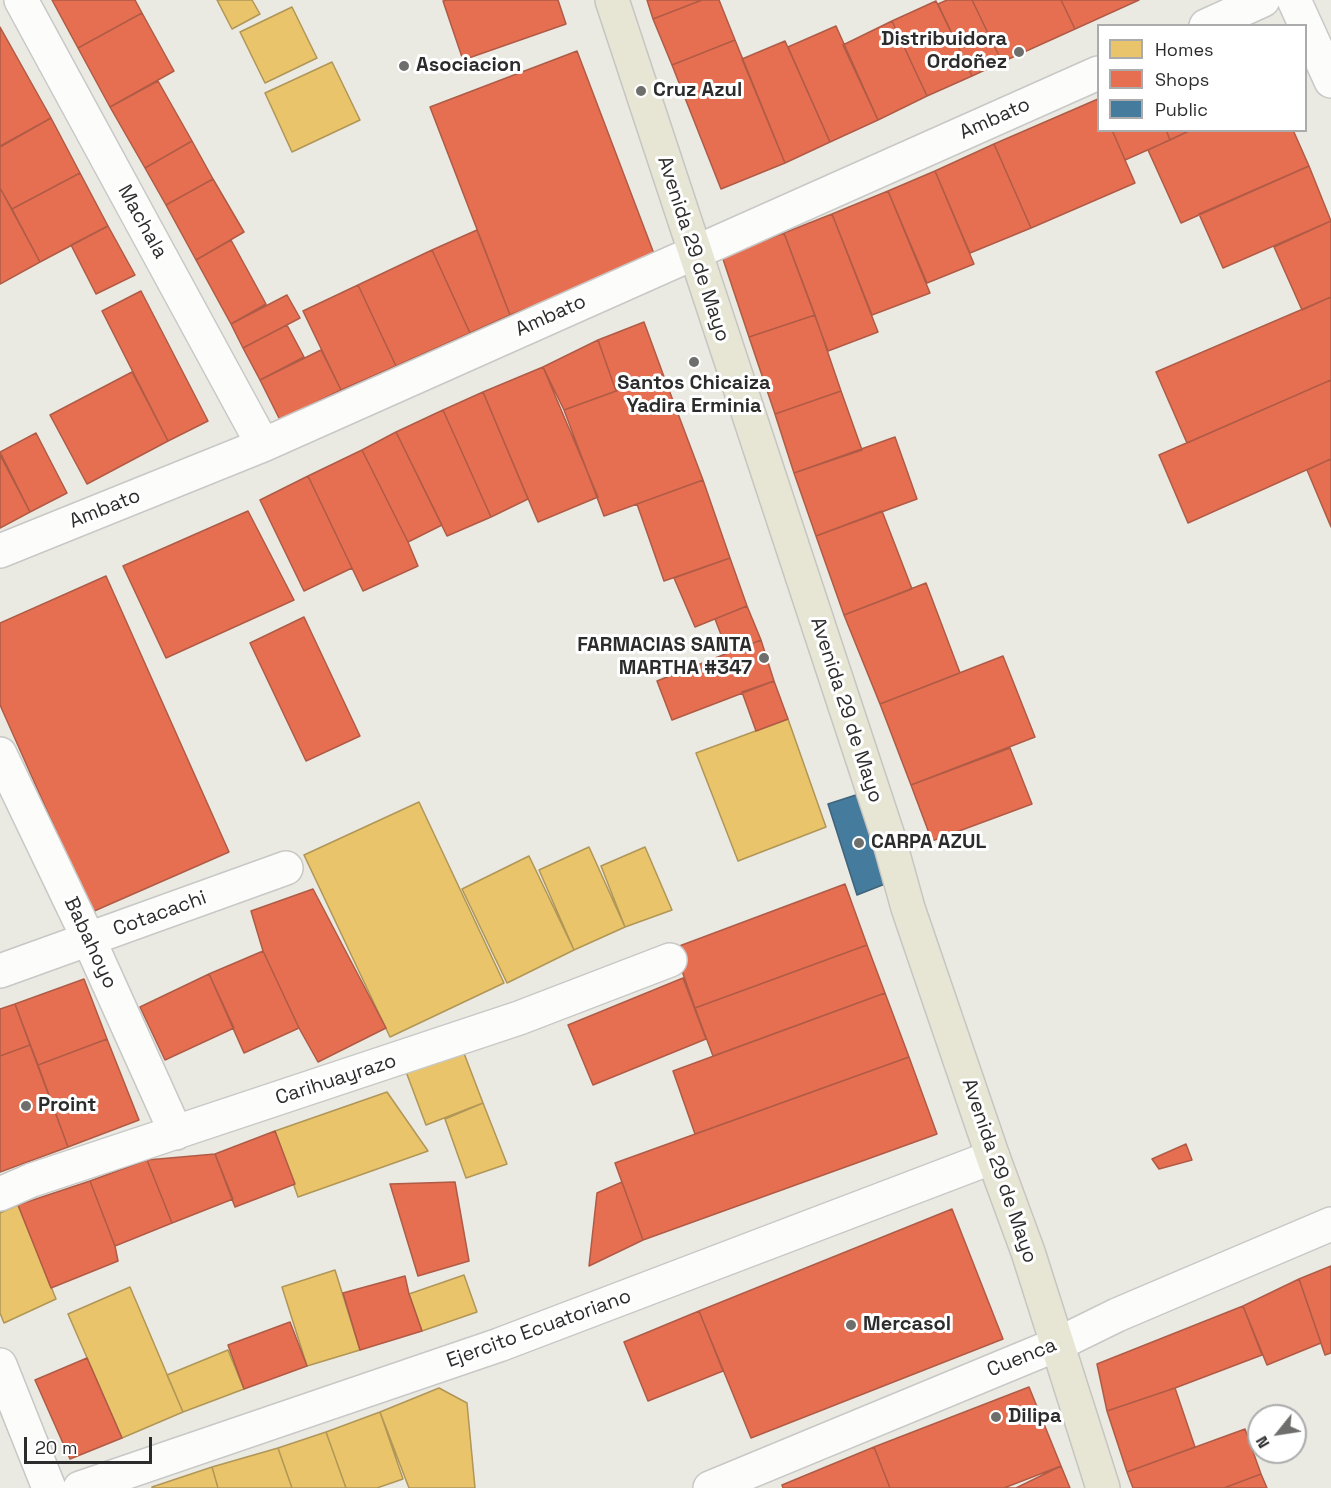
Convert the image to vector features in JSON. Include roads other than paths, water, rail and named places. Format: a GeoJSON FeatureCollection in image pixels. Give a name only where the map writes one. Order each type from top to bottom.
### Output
{"type":"FeatureCollection","features":[{"type":"Feature","properties":{"kind":"main road","name":"Avenida 29 de Mayo"},"geometry":{"type":"LineString","coordinates":[[612,0],[888,836],[908,908],[1028,1252],[1102,1488]]}},
{"type":"Feature","properties":{"kind":"street","name":"Machala"},"geometry":{"type":"LineString","coordinates":[[21,0],[263,445]]}},
{"type":"Feature","properties":{"kind":"street"},"geometry":{"type":"LineString","coordinates":[[1210,24],[1263,0]]}},
{"type":"Feature","properties":{"kind":"street"},"geometry":{"type":"LineString","coordinates":[[1294,0],[1305,24]]}},
{"type":"Feature","properties":{"kind":"street"},"geometry":{"type":"LineString","coordinates":[[1307,28],[1331,81]]}},
{"type":"Feature","properties":{"kind":"street","name":"Ambato"},"geometry":{"type":"LineString","coordinates":[[0,551],[263,445],[1097,73]]}},
{"type":"Feature","properties":{"kind":"street","name":"Babahoyo"},"geometry":{"type":"LineString","coordinates":[[0,754],[89,940],[176,1133]]}},
{"type":"Feature","properties":{"kind":"street","name":"Cotacachi"},"geometry":{"type":"LineString","coordinates":[[0,971],[286,868]]}},
{"type":"Feature","properties":{"kind":"street","name":"Carihuayrazo"},"geometry":{"type":"LineString","coordinates":[[0,1194],[32,1180],[519,1018],[670,960]]}},
{"type":"Feature","properties":{"kind":"street","name":"Ejercito Ecuatoriano"},"geometry":{"type":"LineString","coordinates":[[80,1488],[499,1345],[993,1157]]}},
{"type":"Feature","properties":{"kind":"street","name":"Cuenca"},"geometry":{"type":"LineString","coordinates":[[710,1488],[1058,1344],[1117,1315],[1331,1224]]}},
{"type":"Feature","properties":{"kind":"street"},"geometry":{"type":"LineString","coordinates":[[0,1365],[49,1488]]}},
{"type":"Feature","properties":{"kind":"place","name":"Distribuidora Ordoñez"},"geometry":{"type":"Point","coordinates":[1019,52]}},
{"type":"Feature","properties":{"kind":"place","name":"Asociacion"},"geometry":{"type":"Point","coordinates":[404,66]}},
{"type":"Feature","properties":{"kind":"place","name":"Cruz Azul"},"geometry":{"type":"Point","coordinates":[641,91]}},
{"type":"Feature","properties":{"kind":"place","name":"Santos Chicaiza Yadira Erminia"},"geometry":{"type":"Point","coordinates":[694,362]}},
{"type":"Feature","properties":{"kind":"place","name":"FARMACIAS SANTA MARTHA #347"},"geometry":{"type":"Point","coordinates":[764,658]}},
{"type":"Feature","properties":{"kind":"place","name":"CARPA AZUL"},"geometry":{"type":"Point","coordinates":[859,843]}},
{"type":"Feature","properties":{"kind":"place","name":"Proint"},"geometry":{"type":"Point","coordinates":[26,1106]}},
{"type":"Feature","properties":{"kind":"place","name":"Mercasol"},"geometry":{"type":"Point","coordinates":[851,1325]}},
{"type":"Feature","properties":{"kind":"place","name":"Dilipa"},"geometry":{"type":"Point","coordinates":[996,1417]}}]}
